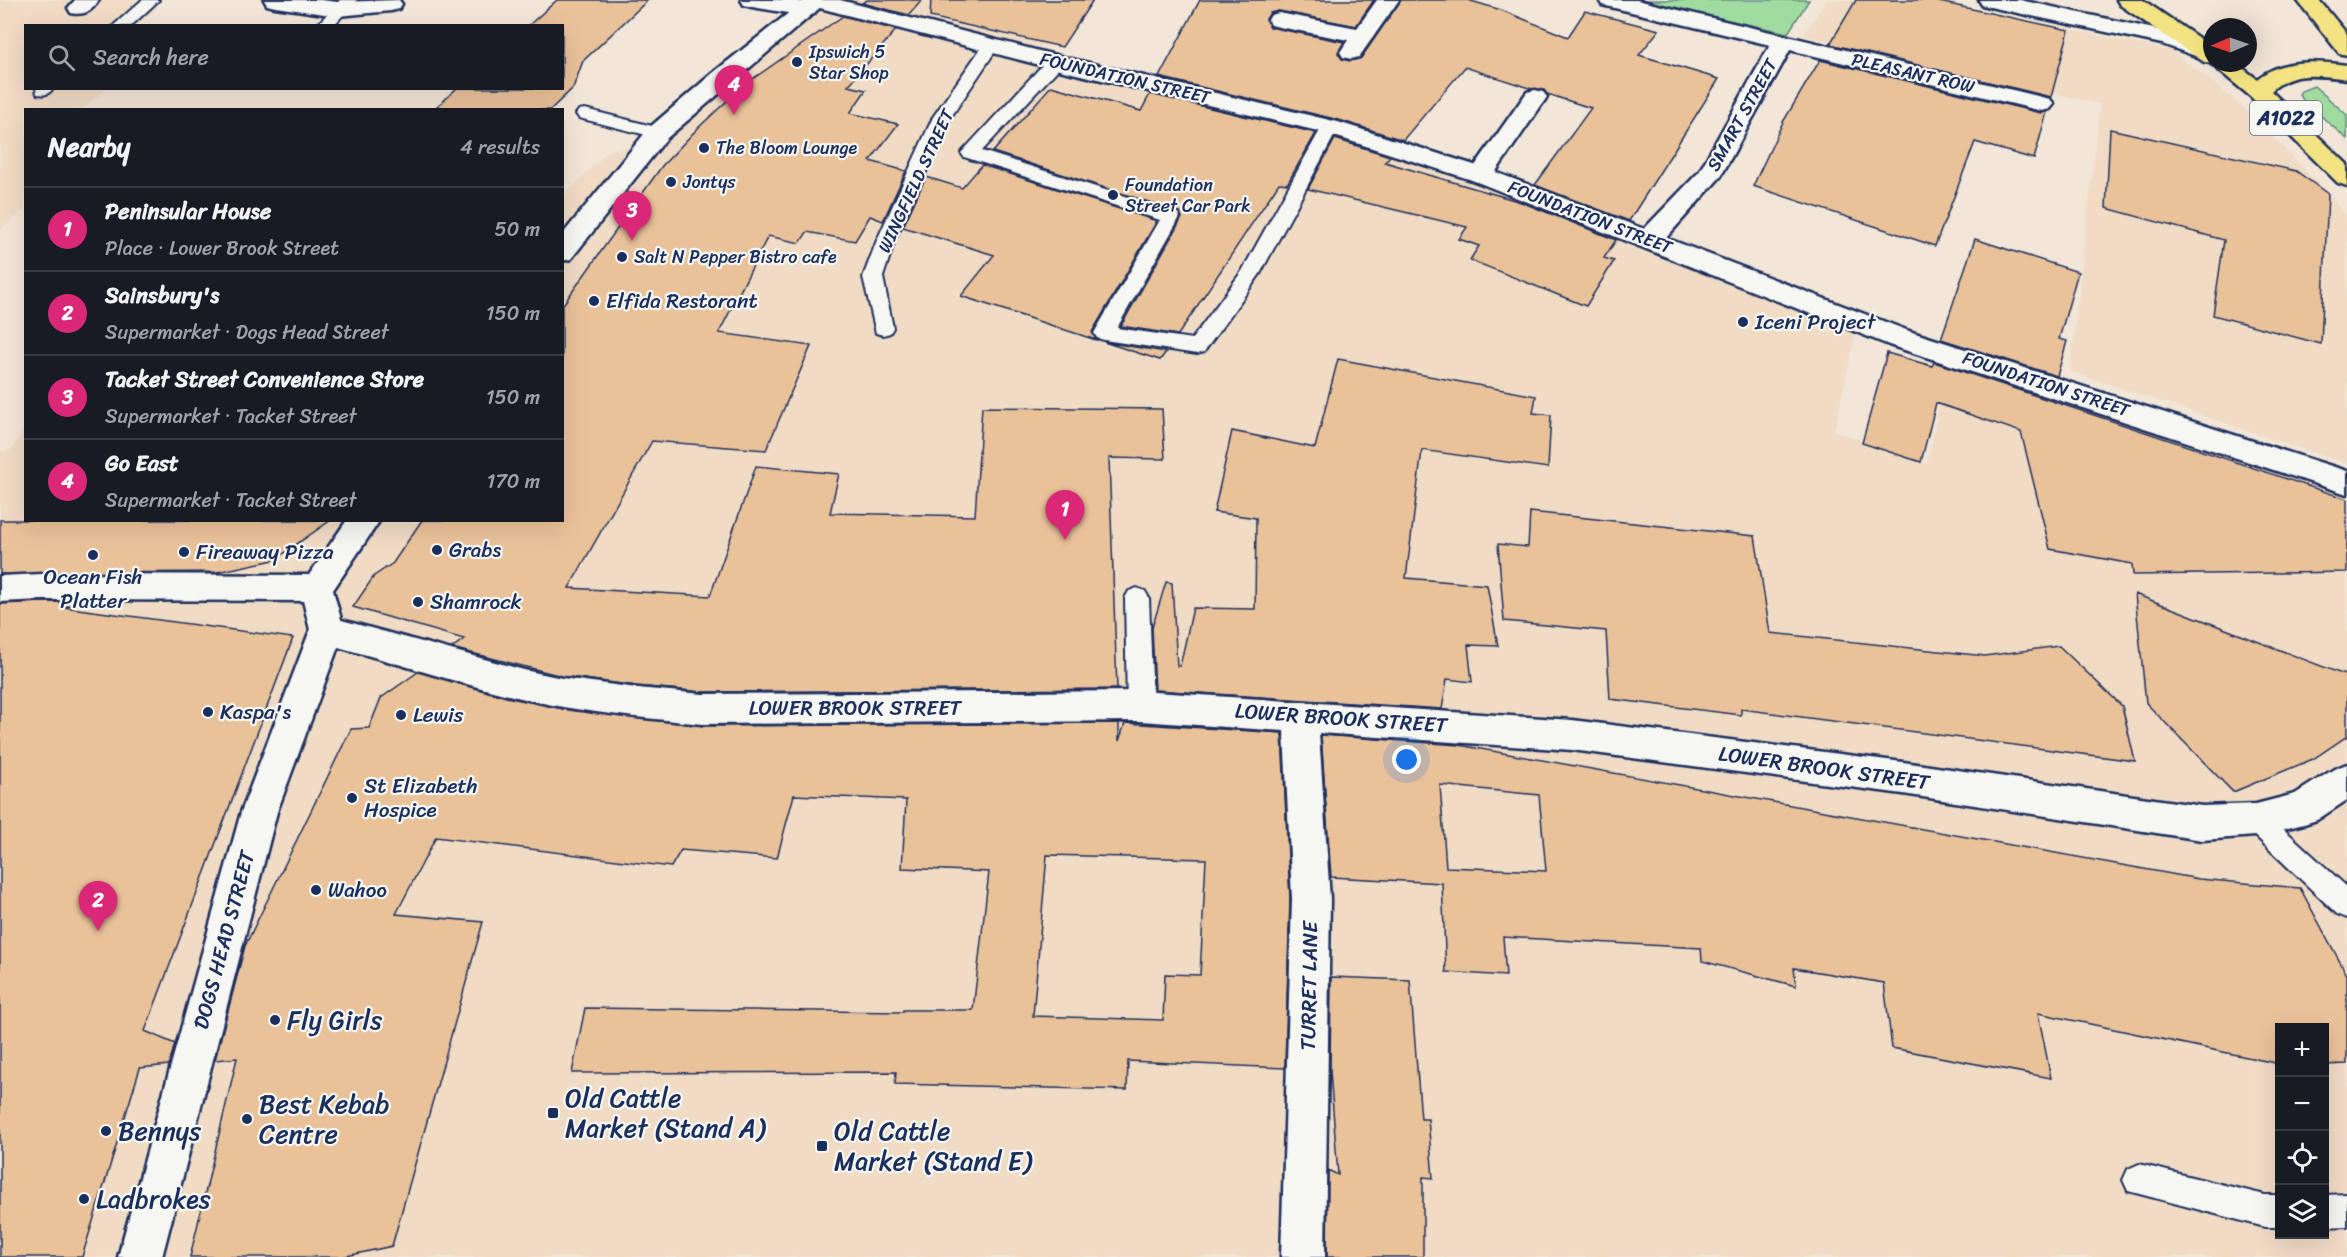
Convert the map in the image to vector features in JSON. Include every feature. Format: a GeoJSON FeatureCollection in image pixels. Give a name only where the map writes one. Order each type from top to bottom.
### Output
{"type":"FeatureCollection","features":[{"type":"Feature","properties":{"kind":"main road"},"geometry":{"type":"LineString","coordinates":[[2308,0],[2347,48]]}},
{"type":"Feature","properties":{"kind":"main road","name":"A1022"},"geometry":{"type":"LineString","coordinates":[[2117,1],[2203,52]]}},
{"type":"Feature","properties":{"kind":"main road","name":"A1022"},"geometry":{"type":"LineString","coordinates":[[2258,91],[2268,79],[2305,68],[2347,72]]}},
{"type":"Feature","properties":{"kind":"main road","name":"A1022"},"geometry":{"type":"LineString","coordinates":[[2233,72],[2258,91],[2347,178]]}},
{"type":"Feature","properties":{"kind":"street"},"geometry":{"type":"LineString","coordinates":[[275,0],[337,12],[391,4]]}},
{"type":"Feature","properties":{"kind":"street","name":"FOUNDATION STREET"},"geometry":{"type":"LineString","coordinates":[[752,0],[814,3],[1330,127],[1481,175],[1899,338],[2347,483]]}},
{"type":"Feature","properties":{"kind":"street"},"geometry":{"type":"LineString","coordinates":[[1349,54],[1388,0]]}},
{"type":"Feature","properties":{"kind":"street","name":"PLEASANT ROW"},"geometry":{"type":"LineString","coordinates":[[1610,0],[2042,104]]}},
{"type":"Feature","properties":{"kind":"street"},"geometry":{"type":"LineString","coordinates":[[1989,0],[2168,39],[2203,53]]}},
{"type":"Feature","properties":{"kind":"street"},"geometry":{"type":"LineString","coordinates":[[2064,15],[2094,14],[2117,1]]}},
{"type":"Feature","properties":{"kind":"street"},"geometry":{"type":"LineString","coordinates":[[564,250],[658,133],[722,77],[814,3]]}},
{"type":"Feature","properties":{"kind":"street"},"geometry":{"type":"LineString","coordinates":[[1279,20],[1364,36]]}},
{"type":"Feature","properties":{"kind":"street","name":"SMART STREET"},"geometry":{"type":"LineString","coordinates":[[1650,239],[1709,176],[1783,42]]}},
{"type":"Feature","properties":{"kind":"street"},"geometry":{"type":"LineString","coordinates":[[1481,175],[1535,97]]}},
{"type":"Feature","properties":{"kind":"street"},"geometry":{"type":"LineString","coordinates":[[316,588],[364,522]]}},
{"type":"Feature","properties":{"kind":"street"},"geometry":{"type":"LineString","coordinates":[[0,589],[42,587],[316,588]]}},
{"type":"Feature","properties":{"kind":"street"},"geometry":{"type":"LineString","coordinates":[[316,588],[327,630]]}},
{"type":"Feature","properties":{"kind":"street","name":"LOWER BROOK STREET"},"geometry":{"type":"LineString","coordinates":[[327,630],[525,684],[562,692],[648,704],[703,709],[1140,706],[1301,715],[1572,735],[1903,778],[2202,823],[2256,820],[2304,808],[2347,780]]}},
{"type":"Feature","properties":{"kind":"street","name":"DOGS HEAD STREET"},"geometry":{"type":"LineString","coordinates":[[140,1257],[259,812],[308,686],[327,630]]}},
{"type":"Feature","properties":{"kind":"street","name":"TURRET LANE"},"geometry":{"type":"LineString","coordinates":[[1301,715],[1311,899],[1303,1257]]}},
{"type":"Feature","properties":{"kind":"lane"},"geometry":{"type":"LineString","coordinates":[[123,24],[151,0]]}},
{"type":"Feature","properties":{"kind":"lane","name":"WINGFIELD STREET"},"geometry":{"type":"LineString","coordinates":[[883,328],[873,277],[886,240],[942,117],[992,44]]}},
{"type":"Feature","properties":{"kind":"lane"},"geometry":{"type":"LineString","coordinates":[[1054,62],[970,153],[1171,217],[1104,333],[1197,347],[1250,274],[1330,127]]}},
{"type":"Feature","properties":{"kind":"lane"},"geometry":{"type":"LineString","coordinates":[[585,114],[658,133]]}},
{"type":"Feature","properties":{"kind":"lane"},"geometry":{"type":"LineString","coordinates":[[1137,598],[1140,706]]}},
{"type":"Feature","properties":{"kind":"lane"},"geometry":{"type":"LineString","coordinates":[[2256,820],[2347,905]]}},
{"type":"Feature","properties":{"kind":"lane"},"geometry":{"type":"LineString","coordinates":[[2139,1180],[2265,1211],[2275,1211]]}},
{"type":"Feature","properties":{"kind":"lane"},"geometry":{"type":"LineString","coordinates":[[2329,1210],[2347,1210]]}},
{"type":"Feature","properties":{"kind":"shaded area"},"geometry":{"type":"Polygon","coordinates":[[[0,0],[146,0],[157,8],[138,24],[24,24],[24,90],[105,90],[83,108],[24,108],[24,210],[0,230],[0,0]]]}},
{"type":"Feature","properties":{"kind":"shaded area"},"geometry":{"type":"Polygon","coordinates":[[[818,0],[1093,0],[1062,47],[996,44],[1330,127],[1858,323],[1834,431],[1927,463],[1949,358],[2347,485],[2347,1257],[0,1257],[0,451],[11,450],[24,430],[24,522],[564,522],[564,196],[608,151],[649,142],[818,0]]]}},
{"type":"Feature","properties":{"kind":"shaded area"},"geometry":{"type":"Polygon","coordinates":[[[1827,0],[1930,0],[2173,51],[2244,108],[2328,193],[2347,218],[2347,464],[2070,371],[2100,104],[1803,35],[1827,0]]]}},
{"type":"Feature","properties":{"kind":"green space"},"geometry":{"type":"Polygon","coordinates":[[[1635,0],[1809,0],[1788,33],[1635,0]]]}},
{"type":"Feature","properties":{"kind":"green space"},"geometry":{"type":"Polygon","coordinates":[[[2314,86],[2347,115],[2347,139],[2299,94],[2314,86]]]}},
{"type":"Feature","properties":{"kind":"building"},"geometry":{"type":"Polygon","coordinates":[[[557,0],[648,0],[583,61],[573,88],[552,108],[435,108],[455,90],[564,90],[564,24],[530,24],[557,0]]]}},
{"type":"Feature","properties":{"kind":"building"},"geometry":{"type":"Polygon","coordinates":[[[867,0],[922,0],[909,15],[862,3],[867,0]]]}},
{"type":"Feature","properties":{"kind":"building"},"geometry":{"type":"Polygon","coordinates":[[[931,0],[1093,0],[1062,47],[930,17],[931,0]]]}},
{"type":"Feature","properties":{"kind":"building"},"geometry":{"type":"Polygon","coordinates":[[[1200,0],[1374,0],[1356,26],[1279,11],[1270,13],[1266,19],[1270,27],[1344,42],[1338,53],[1342,59],[1350,61],[1361,58],[1401,0],[1468,0],[1501,10],[1568,37],[1585,11],[1659,30],[1639,55],[1719,79],[1629,221],[1535,185],[1591,108],[1547,94],[1544,90],[1532,89],[1465,67],[1403,140],[1339,120],[1159,77],[1200,0]]]}},
{"type":"Feature","properties":{"kind":"building"},"geometry":{"type":"Polygon","coordinates":[[[1856,0],[1930,0],[2069,30],[2051,97],[1830,44],[1856,0]]]}},
{"type":"Feature","properties":{"kind":"building"},"geometry":{"type":"Polygon","coordinates":[[[843,16],[896,30],[848,86],[866,90],[850,113],[898,124],[870,161],[906,171],[883,221],[870,216],[855,241],[807,232],[800,243],[768,236],[719,333],[811,346],[766,450],[652,441],[569,588],[710,596],[756,466],[839,474],[830,513],[975,516],[982,407],[1162,409],[1165,459],[1109,458],[1117,689],[703,692],[637,686],[562,676],[452,648],[464,639],[353,607],[374,576],[393,563],[421,522],[564,522],[564,303],[662,166],[744,85],[843,16]]]}},
{"type":"Feature","properties":{"kind":"building"},"geometry":{"type":"Polygon","coordinates":[[[1820,60],[2041,113],[2047,112],[2034,159],[1975,142],[1935,246],[1753,186],[1783,122],[1820,60]]]}},
{"type":"Feature","properties":{"kind":"building"},"geometry":{"type":"Polygon","coordinates":[[[1051,86],[1141,111],[1150,94],[1316,133],[1287,184],[1279,183],[1178,335],[1121,326],[1182,218],[1180,212],[993,152],[1051,86]]]}},
{"type":"Feature","properties":{"kind":"building"},"geometry":{"type":"Polygon","coordinates":[[[2110,129],[2296,171],[2328,194],[2321,344],[2213,315],[2224,240],[2106,208],[2110,129]]]}},
{"type":"Feature","properties":{"kind":"building"},"geometry":{"type":"Polygon","coordinates":[[[1335,139],[1390,156],[1385,162],[1521,202],[1616,240],[1604,258],[1614,261],[1586,306],[1470,260],[1479,246],[1459,239],[1467,227],[1308,189],[1335,139]]]}},
{"type":"Feature","properties":{"kind":"building"},"geometry":{"type":"Polygon","coordinates":[[[982,165],[1157,221],[1092,332],[1096,340],[961,296],[994,255],[903,227],[926,177],[962,188],[982,165]]]}},
{"type":"Feature","properties":{"kind":"building"},"geometry":{"type":"Polygon","coordinates":[[[1975,239],[2078,272],[2059,339],[2067,341],[2057,376],[1941,339],[1975,239]]]}},
{"type":"Feature","properties":{"kind":"building"},"geometry":{"type":"Polygon","coordinates":[[[1104,342],[1166,352],[1160,360],[1104,342]]]}},
{"type":"Feature","properties":{"kind":"building"},"geometry":{"type":"Polygon","coordinates":[[[1887,353],[1932,366],[1934,362],[2347,499],[2347,572],[2133,575],[2132,564],[2050,549],[2021,432],[1936,403],[1921,462],[1862,443],[1887,353]]]}},
{"type":"Feature","properties":{"kind":"building"},"geometry":{"type":"Polygon","coordinates":[[[1338,359],[1536,396],[1533,413],[1551,415],[1548,468],[1422,450],[1406,578],[1487,585],[1498,646],[1468,645],[1472,682],[1447,679],[1442,709],[1155,690],[1152,628],[1166,582],[1172,583],[1177,666],[1180,666],[1193,608],[1255,609],[1256,518],[1214,512],[1232,431],[1315,448],[1338,359]]]}},
{"type":"Feature","properties":{"kind":"building"},"geometry":{"type":"Polygon","coordinates":[[[1530,512],[1755,536],[1770,633],[1985,656],[2059,646],[2122,706],[2135,761],[1741,709],[1741,715],[1610,699],[1606,631],[1504,621],[1498,544],[1528,547],[1530,512]]]}},
{"type":"Feature","properties":{"kind":"building"},"geometry":{"type":"Polygon","coordinates":[[[0,520],[24,520],[24,522],[328,522],[274,560],[217,572],[0,574],[0,520]]]}},
{"type":"Feature","properties":{"kind":"building"},"geometry":{"type":"Polygon","coordinates":[[[2135,594],[2347,676],[2347,736],[2313,759],[2233,792],[2146,703],[2135,594]]]}},
{"type":"Feature","properties":{"kind":"building"},"geometry":{"type":"Polygon","coordinates":[[[85,602],[63,607],[293,638],[145,1031],[175,1044],[169,1065],[140,1068],[82,1257],[0,1257],[0,604],[85,602]]]}},
{"type":"Feature","properties":{"kind":"building"},"geometry":{"type":"Polygon","coordinates":[[[418,672],[506,697],[563,709],[703,726],[1119,723],[1119,741],[1125,723],[1282,733],[1290,899],[1285,1068],[1128,1061],[1127,1090],[895,1084],[896,1072],[572,1073],[585,1008],[903,1012],[903,1010],[973,1010],[989,872],[902,868],[906,800],[794,795],[777,858],[681,850],[671,867],[436,837],[396,914],[483,922],[392,1246],[342,1257],[190,1257],[237,1058],[215,1060],[245,946],[351,729],[369,728],[381,698],[418,672]],[[1047,855],[1033,1016],[1163,1020],[1165,974],[1200,975],[1206,859],[1047,855]]]}},
{"type":"Feature","properties":{"kind":"building"},"geometry":{"type":"Polygon","coordinates":[[[1321,735],[1459,745],[2199,879],[2300,888],[2347,975],[2347,1064],[2329,1065],[2329,1023],[2275,1023],[2275,1063],[2038,1013],[2051,1078],[1892,1048],[1884,983],[1794,968],[1796,986],[1702,961],[1701,948],[1503,937],[1506,976],[1446,972],[1442,883],[1331,877],[1321,735]],[[1440,785],[1446,867],[1546,871],[1539,795],[1440,785]]]}},
{"type":"Feature","properties":{"kind":"building"},"geometry":{"type":"Polygon","coordinates":[[[1331,977],[1410,980],[1421,1119],[1428,1119],[1433,1178],[1423,1177],[1423,1257],[1327,1257],[1328,1170],[1338,1175],[1330,1071],[1331,977]]]}},
{"type":"Feature","properties":{"kind":"place","name":"Ipswich 5 Star Shop"},"geometry":{"type":"Point","coordinates":[797,62]}},
{"type":"Feature","properties":{"kind":"place","name":"Go East"},"geometry":{"type":"Point","coordinates":[734,115]}},
{"type":"Feature","properties":{"kind":"place","name":"The Bloom Lounge"},"geometry":{"type":"Point","coordinates":[704,148]}},
{"type":"Feature","properties":{"kind":"place","name":"Jontys"},"geometry":{"type":"Point","coordinates":[671,182]}},
{"type":"Feature","properties":{"kind":"place","name":"Foundation Street Car Park"},"geometry":{"type":"Point","coordinates":[1113,195]}},
{"type":"Feature","properties":{"kind":"place","name":"Tacket Street Convenience Store"},"geometry":{"type":"Point","coordinates":[632,241]}},
{"type":"Feature","properties":{"kind":"place","name":"Salt N Pepper Bistro cafe"},"geometry":{"type":"Point","coordinates":[622,257]}},
{"type":"Feature","properties":{"kind":"place","name":"Elfida Restorant"},"geometry":{"type":"Point","coordinates":[594,301]}},
{"type":"Feature","properties":{"kind":"place","name":"Iceni Project"},"geometry":{"type":"Point","coordinates":[1743,322]}},
{"type":"Feature","properties":{"kind":"place","name":"Peninsular House"},"geometry":{"type":"Point","coordinates":[1065,540]}},
{"type":"Feature","properties":{"kind":"place","name":"Grabs"},"geometry":{"type":"Point","coordinates":[437,550]}},
{"type":"Feature","properties":{"kind":"place","name":"Fireaway Pizza"},"geometry":{"type":"Point","coordinates":[184,552]}},
{"type":"Feature","properties":{"kind":"place","name":"Ocean Fish Platter"},"geometry":{"type":"Point","coordinates":[93,555]}},
{"type":"Feature","properties":{"kind":"place","name":"Shamrock"},"geometry":{"type":"Point","coordinates":[418,602]}},
{"type":"Feature","properties":{"kind":"place","name":"Kaspa's"},"geometry":{"type":"Point","coordinates":[208,712]}},
{"type":"Feature","properties":{"kind":"place","name":"Lewis"},"geometry":{"type":"Point","coordinates":[401,715]}},
{"type":"Feature","properties":{"kind":"place","name":"St Elizabeth Hospice"},"geometry":{"type":"Point","coordinates":[352,798]}},
{"type":"Feature","properties":{"kind":"place","name":"Wahoo"},"geometry":{"type":"Point","coordinates":[316,890]}},
{"type":"Feature","properties":{"kind":"place","name":"Sainsbury's"},"geometry":{"type":"Point","coordinates":[98,931]}},
{"type":"Feature","properties":{"kind":"place","name":"Fly Girls"},"geometry":{"type":"Point","coordinates":[275,1020]}},
{"type":"Feature","properties":{"kind":"place","name":"Old Cattle Market (Stand A)"},"geometry":{"type":"Point","coordinates":[553,1113]}},
{"type":"Feature","properties":{"kind":"place","name":"Best Kebab Centre"},"geometry":{"type":"Point","coordinates":[247,1119]}},
{"type":"Feature","properties":{"kind":"place","name":"Bennys"},"geometry":{"type":"Point","coordinates":[106,1131]}},
{"type":"Feature","properties":{"kind":"place","name":"Old Cattle Market (Stand E)"},"geometry":{"type":"Point","coordinates":[822,1146]}},
{"type":"Feature","properties":{"kind":"place","name":"Ladbrokes"},"geometry":{"type":"Point","coordinates":[84,1199]}}]}
